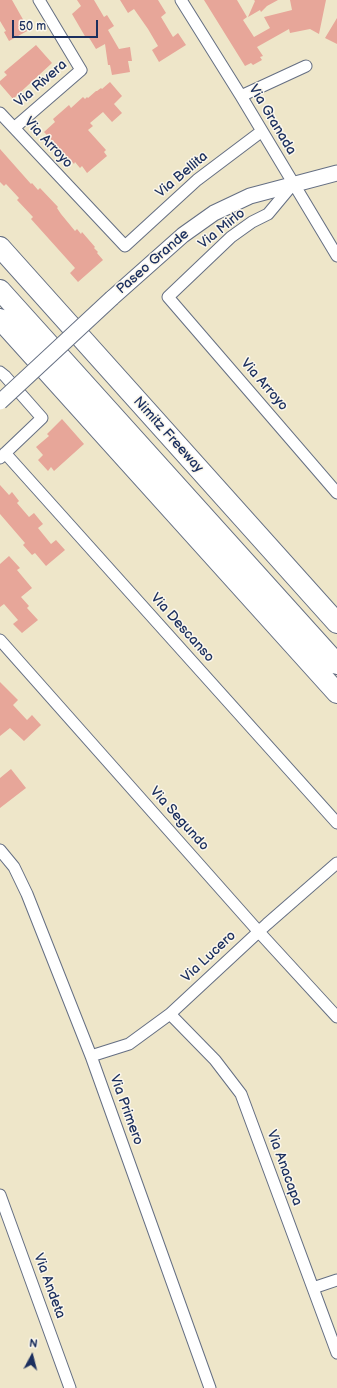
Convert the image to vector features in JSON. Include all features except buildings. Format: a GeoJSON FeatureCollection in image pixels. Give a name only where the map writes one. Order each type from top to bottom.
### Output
{"type":"FeatureCollection","features":[{"type":"Feature","properties":{"kind":"highway","name":"Nimitz Freeway"},"geometry":{"type":"LineString","coordinates":[[0,247],[337,623]]}},
{"type":"Feature","properties":{"kind":"highway"},"geometry":{"type":"LineString","coordinates":[[0,290],[337,664]]}},
{"type":"Feature","properties":{"kind":"highway"},"geometry":{"type":"LineString","coordinates":[[0,319],[337,693]]}},
{"type":"Feature","properties":{"kind":"street","name":"Via Rivera"},"geometry":{"type":"LineString","coordinates":[[14,128],[81,70],[39,0]]}},
{"type":"Feature","properties":{"kind":"street","name":"Via Granada"},"geometry":{"type":"LineString","coordinates":[[181,0],[241,96],[337,256]]}},
{"type":"Feature","properties":{"kind":"street"},"geometry":{"type":"LineString","coordinates":[[241,96],[306,66]]}},
{"type":"Feature","properties":{"kind":"street","name":"Via Arroyo"},"geometry":{"type":"LineString","coordinates":[[0,113],[125,246]]}},
{"type":"Feature","properties":{"kind":"street","name":"Via Bellita"},"geometry":{"type":"LineString","coordinates":[[125,246],[197,180],[262,131]]}},
{"type":"Feature","properties":{"kind":"street","name":"Paseo Grande"},"geometry":{"type":"LineString","coordinates":[[0,402],[112,298],[184,235],[214,213],[250,196],[337,173]]}},
{"type":"Feature","properties":{"kind":"street","name":"Via Mirlo"},"geometry":{"type":"LineString","coordinates":[[168,297],[231,237],[252,222],[268,214],[293,184]]}},
{"type":"Feature","properties":{"kind":"street","name":"Via Arroyo"},"geometry":{"type":"LineString","coordinates":[[168,297],[337,493]]}},
{"type":"Feature","properties":{"kind":"street"},"geometry":{"type":"LineString","coordinates":[[0,372],[42,418],[3,455]]}},
{"type":"Feature","properties":{"kind":"street","name":"Via Descanso"},"geometry":{"type":"LineString","coordinates":[[3,455],[337,823]]}},
{"type":"Feature","properties":{"kind":"street","name":"Via Segundo"},"geometry":{"type":"LineString","coordinates":[[0,640],[259,932],[337,1016]]}},
{"type":"Feature","properties":{"kind":"street","name":"Via Primero"},"geometry":{"type":"LineString","coordinates":[[0,850],[14,867],[27,894],[91,1056],[210,1388]]}},
{"type":"Feature","properties":{"kind":"street","name":"Via Lucero"},"geometry":{"type":"LineString","coordinates":[[91,1056],[129,1044],[170,1014],[337,863]]}},
{"type":"Feature","properties":{"kind":"street","name":"Via Anacapa"},"geometry":{"type":"LineString","coordinates":[[170,1014],[214,1060],[241,1094],[337,1353]]}},
{"type":"Feature","properties":{"kind":"street","name":"Via Andeta"},"geometry":{"type":"LineString","coordinates":[[0,1195],[70,1388]]}},
{"type":"Feature","properties":{"kind":"street"},"geometry":{"type":"LineString","coordinates":[[312,1288],[337,1280]]}}]}
